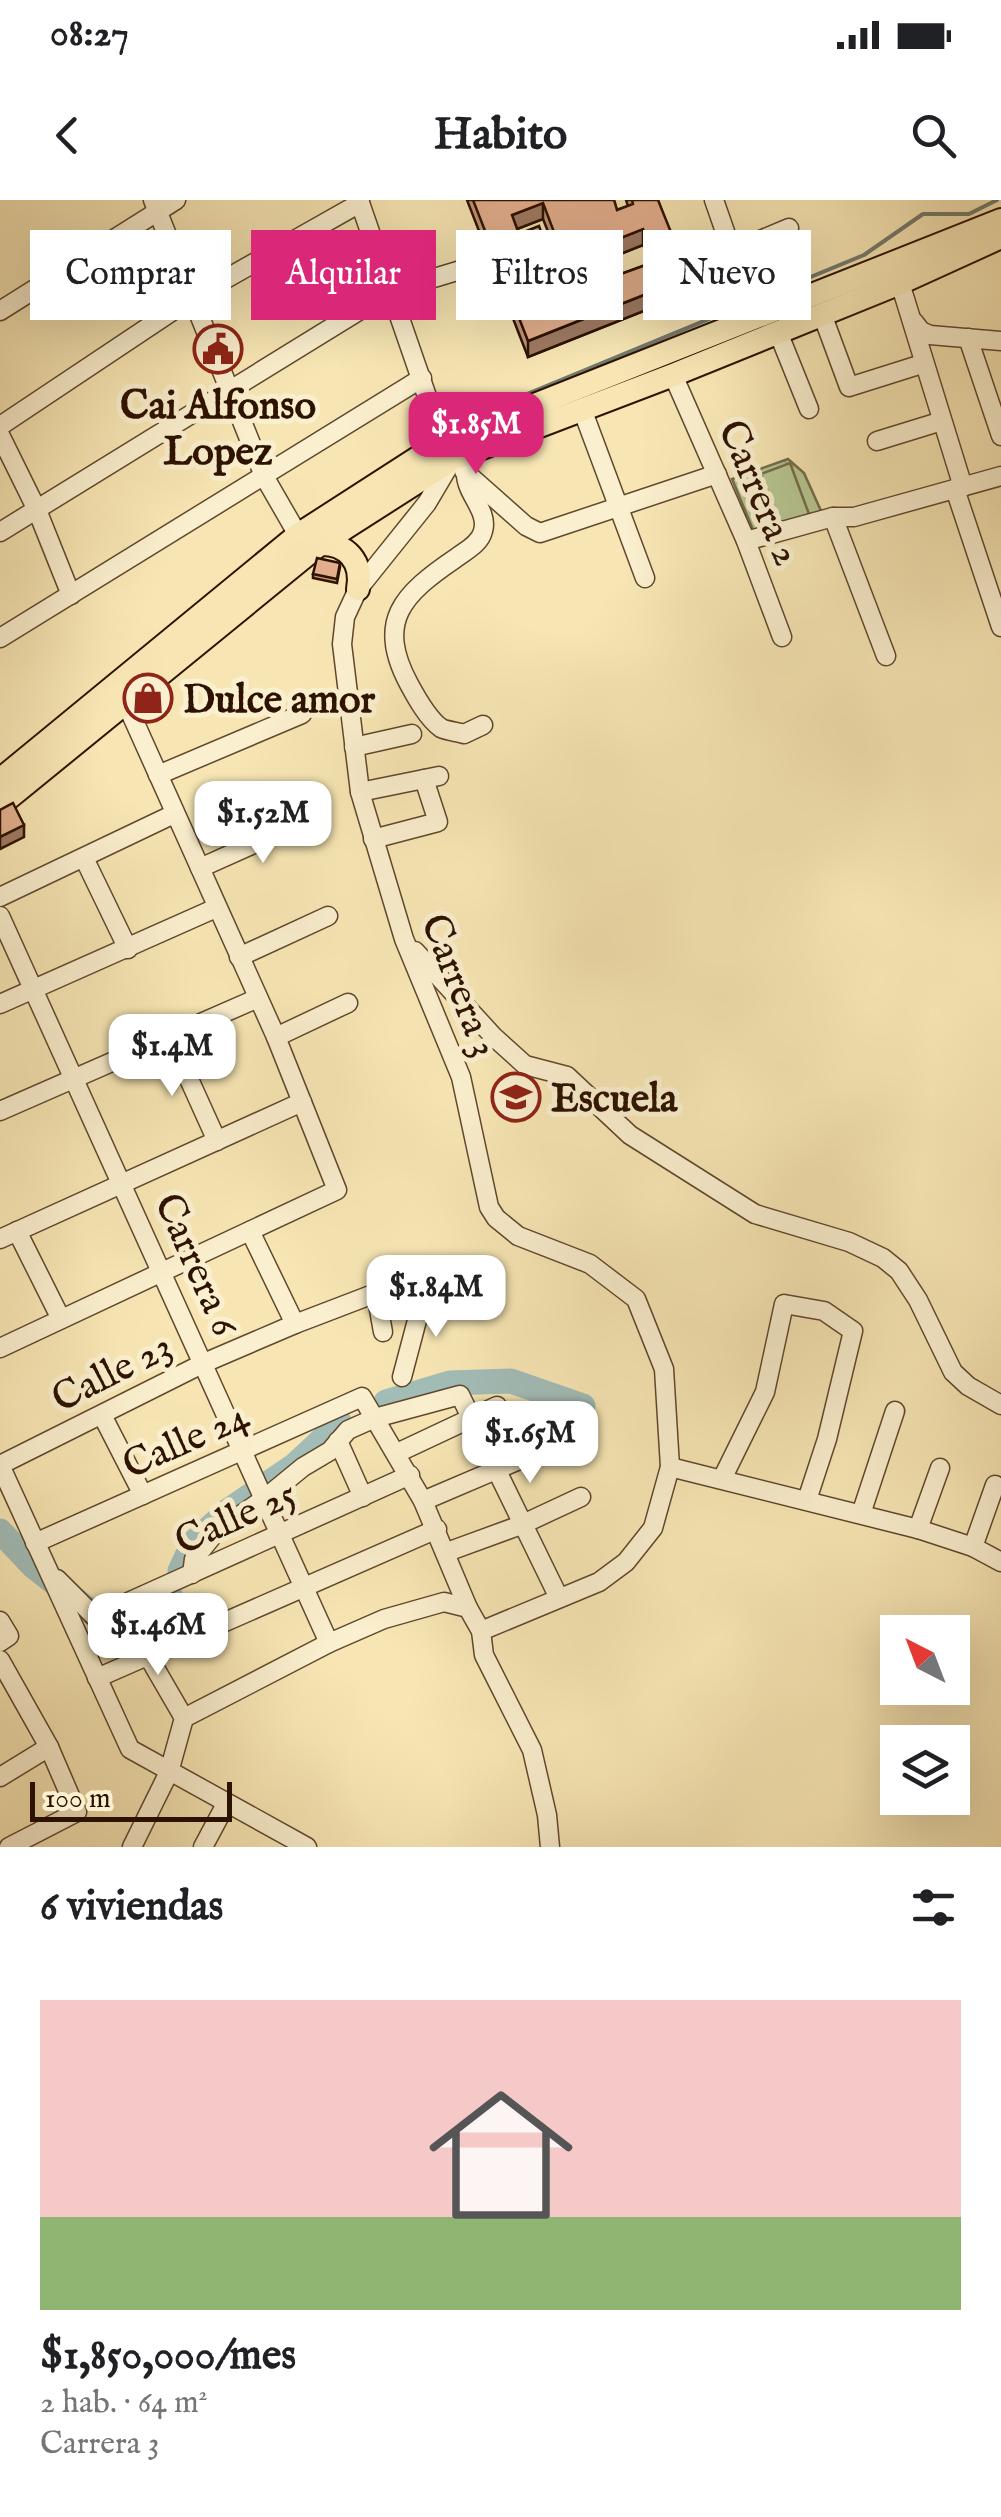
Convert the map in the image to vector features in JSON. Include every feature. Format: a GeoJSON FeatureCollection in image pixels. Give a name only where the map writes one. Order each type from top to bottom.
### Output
{"type":"FeatureCollection","features":[{"type":"Feature","properties":{"kind":"main road"},"geometry":{"type":"LineString","coordinates":[[0,780],[303,539],[447,444],[1001,220]]}},
{"type":"Feature","properties":{"kind":"main road"},"geometry":{"type":"LineString","coordinates":[[447,444],[582,409],[673,375],[900,283],[1001,237]]}},
{"type":"Feature","properties":{"kind":"main road"},"geometry":{"type":"LineString","coordinates":[[303,539],[337,545],[352,555],[359,571],[349,590]]}},
{"type":"Feature","properties":{"kind":"main road"},"geometry":{"type":"LineString","coordinates":[[0,805],[126,703],[303,539]]}},
{"type":"Feature","properties":{"kind":"street"},"geometry":{"type":"LineString","coordinates":[[0,311],[155,205],[176,200]]}},
{"type":"Feature","properties":{"kind":"street"},"geometry":{"type":"LineString","coordinates":[[714,200],[724,230]]}},
{"type":"Feature","properties":{"kind":"street"},"geometry":{"type":"LineString","coordinates":[[231,275],[360,201],[370,230]]}},
{"type":"Feature","properties":{"kind":"street"},"geometry":{"type":"LineString","coordinates":[[155,205],[165,230]]}},
{"type":"Feature","properties":{"kind":"street"},"geometry":{"type":"LineString","coordinates":[[784,230],[789,228]]}},
{"type":"Feature","properties":{"kind":"street"},"geometry":{"type":"LineString","coordinates":[[900,283],[1001,626]]}},
{"type":"Feature","properties":{"kind":"street"},"geometry":{"type":"LineString","coordinates":[[822,314],[848,387],[922,364]]}},
{"type":"Feature","properties":{"kind":"street"},"geometry":{"type":"LineString","coordinates":[[0,426],[159,320]]}},
{"type":"Feature","properties":{"kind":"street"},"geometry":{"type":"LineString","coordinates":[[201,320],[264,476],[303,539]]}},
{"type":"Feature","properties":{"kind":"street"},"geometry":{"type":"LineString","coordinates":[[0,532],[343,320]]}},
{"type":"Feature","properties":{"kind":"street"},"geometry":{"type":"LineString","coordinates":[[401,320],[447,444],[483,515],[483,532],[474,546],[413,590],[395,622],[392,641],[400,668],[417,698],[442,728],[464,734],[483,724]]}},
{"type":"Feature","properties":{"kind":"street"},"geometry":{"type":"LineString","coordinates":[[914,322],[920,331],[930,335],[1001,341]]}},
{"type":"Feature","properties":{"kind":"street"},"geometry":{"type":"LineString","coordinates":[[778,332],[808,409]]}},
{"type":"Feature","properties":{"kind":"street"},"geometry":{"type":"LineString","coordinates":[[968,338],[1001,436]]}},
{"type":"Feature","properties":{"kind":"street","name":"Carrera 2"},"geometry":{"type":"LineString","coordinates":[[673,375],[746,541],[782,637]]}},
{"type":"Feature","properties":{"kind":"street"},"geometry":{"type":"LineString","coordinates":[[0,638],[422,378]]}},
{"type":"Feature","properties":{"kind":"street"},"geometry":{"type":"LineString","coordinates":[[582,409],[645,578]]}},
{"type":"Feature","properties":{"kind":"street"},"geometry":{"type":"LineString","coordinates":[[877,441],[942,421]]}},
{"type":"Feature","properties":{"kind":"street"},"geometry":{"type":"LineString","coordinates":[[0,435],[37,510],[70,595]]}},
{"type":"Feature","properties":{"kind":"street"},"geometry":{"type":"LineString","coordinates":[[447,444],[526,526],[540,533],[716,474]]}},
{"type":"Feature","properties":{"kind":"street","name":"Carrera 3"},"geometry":{"type":"LineString","coordinates":[[447,444],[428,503],[349,590],[342,644],[360,792],[404,939],[461,1077],[488,1206],[518,1236],[590,1264],[636,1299],[664,1369],[670,1467],[653,1528],[626,1562],[599,1582],[481,1632]]}},
{"type":"Feature","properties":{"kind":"street"},"geometry":{"type":"LineString","coordinates":[[746,541],[833,516],[854,517],[886,509],[1001,476]]}},
{"type":"Feature","properties":{"kind":"street"},"geometry":{"type":"LineString","coordinates":[[833,516],[886,656]]}},
{"type":"Feature","properties":{"kind":"street"},"geometry":{"type":"LineString","coordinates":[[0,1348],[337,1190],[276,1037],[126,703]]}},
{"type":"Feature","properties":{"kind":"street"},"geometry":{"type":"LineString","coordinates":[[158,775],[302,714]]}},
{"type":"Feature","properties":{"kind":"street"},"geometry":{"type":"LineString","coordinates":[[354,746],[412,734]]}},
{"type":"Feature","properties":{"kind":"street"},"geometry":{"type":"LineString","coordinates":[[360,792],[432,778],[438,822],[373,839]]}},
{"type":"Feature","properties":{"kind":"street"},"geometry":{"type":"LineString","coordinates":[[0,897],[174,814]]}},
{"type":"Feature","properties":{"kind":"street"},"geometry":{"type":"LineString","coordinates":[[200,868],[306,820]]}},
{"type":"Feature","properties":{"kind":"street"},"geometry":{"type":"LineString","coordinates":[[84,858],[128,948]]}},
{"type":"Feature","properties":{"kind":"street"},"geometry":{"type":"LineString","coordinates":[[0,1004],[216,908]]}},
{"type":"Feature","properties":{"kind":"street","name":"Carrera 6"},"geometry":{"type":"LineString","coordinates":[[0,916],[329,1643]]}},
{"type":"Feature","properties":{"kind":"street"},"geometry":{"type":"LineString","coordinates":[[239,957],[328,916]]}},
{"type":"Feature","properties":{"kind":"street"},"geometry":{"type":"LineString","coordinates":[[404,939],[494,1038],[525,1065],[567,1076],[630,1135],[755,1214],[848,1242],[883,1258],[899,1271],[918,1300],[953,1372],[968,1386],[1001,1404]]}},
{"type":"Feature","properties":{"kind":"street"},"geometry":{"type":"LineString","coordinates":[[0,1111],[258,998]]}},
{"type":"Feature","properties":{"kind":"street"},"geometry":{"type":"LineString","coordinates":[[276,1037],[348,1002]]}},
{"type":"Feature","properties":{"kind":"street"},"geometry":{"type":"LineString","coordinates":[[170,1037],[216,1141]]}},
{"type":"Feature","properties":{"kind":"street"},"geometry":{"type":"LineString","coordinates":[[61,1319],[9,1235],[302,1102]]}},
{"type":"Feature","properties":{"kind":"street"},"geometry":{"type":"LineString","coordinates":[[250,1230],[295,1324]]}},
{"type":"Feature","properties":{"kind":"street","name":"Calle 23"},"geometry":{"type":"LineString","coordinates":[[0,1464],[204,1363],[295,1324],[376,1293],[425,1290],[402,1377]]}},
{"type":"Feature","properties":{"kind":"street"},"geometry":{"type":"LineString","coordinates":[[376,1293],[383,1332]]}},
{"type":"Feature","properties":{"kind":"street"},"geometry":{"type":"LineString","coordinates":[[722,1479],[765,1392],[784,1304],[824,1312],[853,1331],[828,1440],[807,1500]]}},
{"type":"Feature","properties":{"kind":"street"},"geometry":{"type":"LineString","coordinates":[[192,1574],[194,1559],[215,1533],[260,1491],[330,1451],[348,1430],[376,1418],[460,1395],[559,1598]]}},
{"type":"Feature","properties":{"kind":"street","name":"Calle 24"},"geometry":{"type":"LineString","coordinates":[[36,1542],[362,1398],[376,1418]]}},
{"type":"Feature","properties":{"kind":"street"},"geometry":{"type":"LineString","coordinates":[[397,1453],[496,1406]]}},
{"type":"Feature","properties":{"kind":"street"},"geometry":{"type":"LineString","coordinates":[[862,1514],[896,1411]]}},
{"type":"Feature","properties":{"kind":"street"},"geometry":{"type":"LineString","coordinates":[[102,1415],[143,1495]]}},
{"type":"Feature","properties":{"kind":"street"},"geometry":{"type":"LineString","coordinates":[[376,1418],[437,1529],[481,1632],[484,1656],[532,1750],[550,1847]]}},
{"type":"Feature","properties":{"kind":"street"},"geometry":{"type":"LineString","coordinates":[[423,1501],[574,1436]]}},
{"type":"Feature","properties":{"kind":"street"},"geometry":{"type":"LineString","coordinates":[[338,1441],[363,1497]]}},
{"type":"Feature","properties":{"kind":"street"},"geometry":{"type":"LineString","coordinates":[[0,1464],[130,1749],[226,1804],[277,1840],[308,1847]]}},
{"type":"Feature","properties":{"kind":"street"},"geometry":{"type":"LineString","coordinates":[[670,1467],[918,1529],[973,1547],[1001,1562]]}},
{"type":"Feature","properties":{"kind":"street"},"geometry":{"type":"LineString","coordinates":[[918,1529],[940,1468]]}},
{"type":"Feature","properties":{"kind":"street","name":"Calle 25"},"geometry":{"type":"LineString","coordinates":[[51,1578],[95,1617],[410,1476]]}},
{"type":"Feature","properties":{"kind":"street"},"geometry":{"type":"LineString","coordinates":[[973,1547],[996,1484]]}},
{"type":"Feature","properties":{"kind":"street"},"geometry":{"type":"LineString","coordinates":[[447,1552],[580,1497]]}},
{"type":"Feature","properties":{"kind":"street"},"geometry":{"type":"LineString","coordinates":[[97,1678],[437,1529]]}},
{"type":"Feature","properties":{"kind":"street"},"geometry":{"type":"LineString","coordinates":[[184,1718],[384,1619],[444,1602],[468,1608]]}},
{"type":"Feature","properties":{"kind":"street"},"geometry":{"type":"LineString","coordinates":[[132,1847],[169,1772],[184,1718],[148,1656]]}},
{"type":"Feature","properties":{"kind":"street"},"geometry":{"type":"LineString","coordinates":[[0,1660],[49,1747],[77,1812],[9,1847]]}},
{"type":"Feature","properties":{"kind":"street"},"geometry":{"type":"LineString","coordinates":[[0,1777],[49,1747]]}},
{"type":"Feature","properties":{"kind":"street"},"geometry":{"type":"LineString","coordinates":[[202,1847],[226,1804]]}},
{"type":"Feature","properties":{"kind":"green space"},"geometry":{"type":"Polygon","coordinates":[[[788,459],[804,473],[822,513],[756,537],[732,479],[788,459]]]}},
{"type":"Feature","properties":{"kind":"green space"},"geometry":{"type":"Polygon","coordinates":[[[790,463],[809,514],[780,525],[761,474],[790,463]]]}},
{"type":"Feature","properties":{"kind":"building"},"geometry":{"type":"Polygon","coordinates":[[[473,200],[614,200],[617,210],[633,204],[632,200],[658,200],[670,230],[643,229],[623,237],[623,230],[553,230],[543,203],[512,215],[518,230],[485,230],[473,200]]]}},
{"type":"Feature","properties":{"kind":"building"},"geometry":{"type":"Polygon","coordinates":[[[643,266],[643,295],[623,303],[623,273],[643,266]]]}},
{"type":"Feature","properties":{"kind":"building"},"geometry":{"type":"Polygon","coordinates":[[[520,320],[581,320],[528,341],[520,320]]]}},
{"type":"Feature","properties":{"kind":"building"},"geometry":{"type":"Polygon","coordinates":[[[317,558],[340,563],[337,579],[313,574],[317,558]]]}},
{"type":"Feature","properties":{"kind":"building"},"geometry":{"type":"Polygon","coordinates":[[[13,803],[24,825],[0,837],[0,810],[13,803]]]}},
{"type":"Feature","properties":{"kind":"waterway"},"geometry":{"type":"LineString","coordinates":[[465,423],[464,420],[864,255],[923,214],[969,214],[997,200]]}},
{"type":"Feature","properties":{"kind":"waterway"},"geometry":{"type":"LineString","coordinates":[[386,1402],[450,1383],[511,1381],[583,1406]]}},
{"type":"Feature","properties":{"kind":"waterway"},"geometry":{"type":"LineString","coordinates":[[180,1571],[193,1543],[229,1510],[295,1465],[340,1423]]}},
{"type":"Feature","properties":{"kind":"waterway"},"geometry":{"type":"LineString","coordinates":[[0,1531],[33,1566],[124,1638],[160,1618],[170,1595]]}},
{"type":"Feature","properties":{"kind":"place","name":"Cai Alfonso Lopez"},"geometry":{"type":"Point","coordinates":[218,349]}},
{"type":"Feature","properties":{"kind":"place","name":"Dulce amor"},"geometry":{"type":"Point","coordinates":[148,698]}},
{"type":"Feature","properties":{"kind":"place","name":"Escuela"},"geometry":{"type":"Point","coordinates":[516,1097]}}]}
